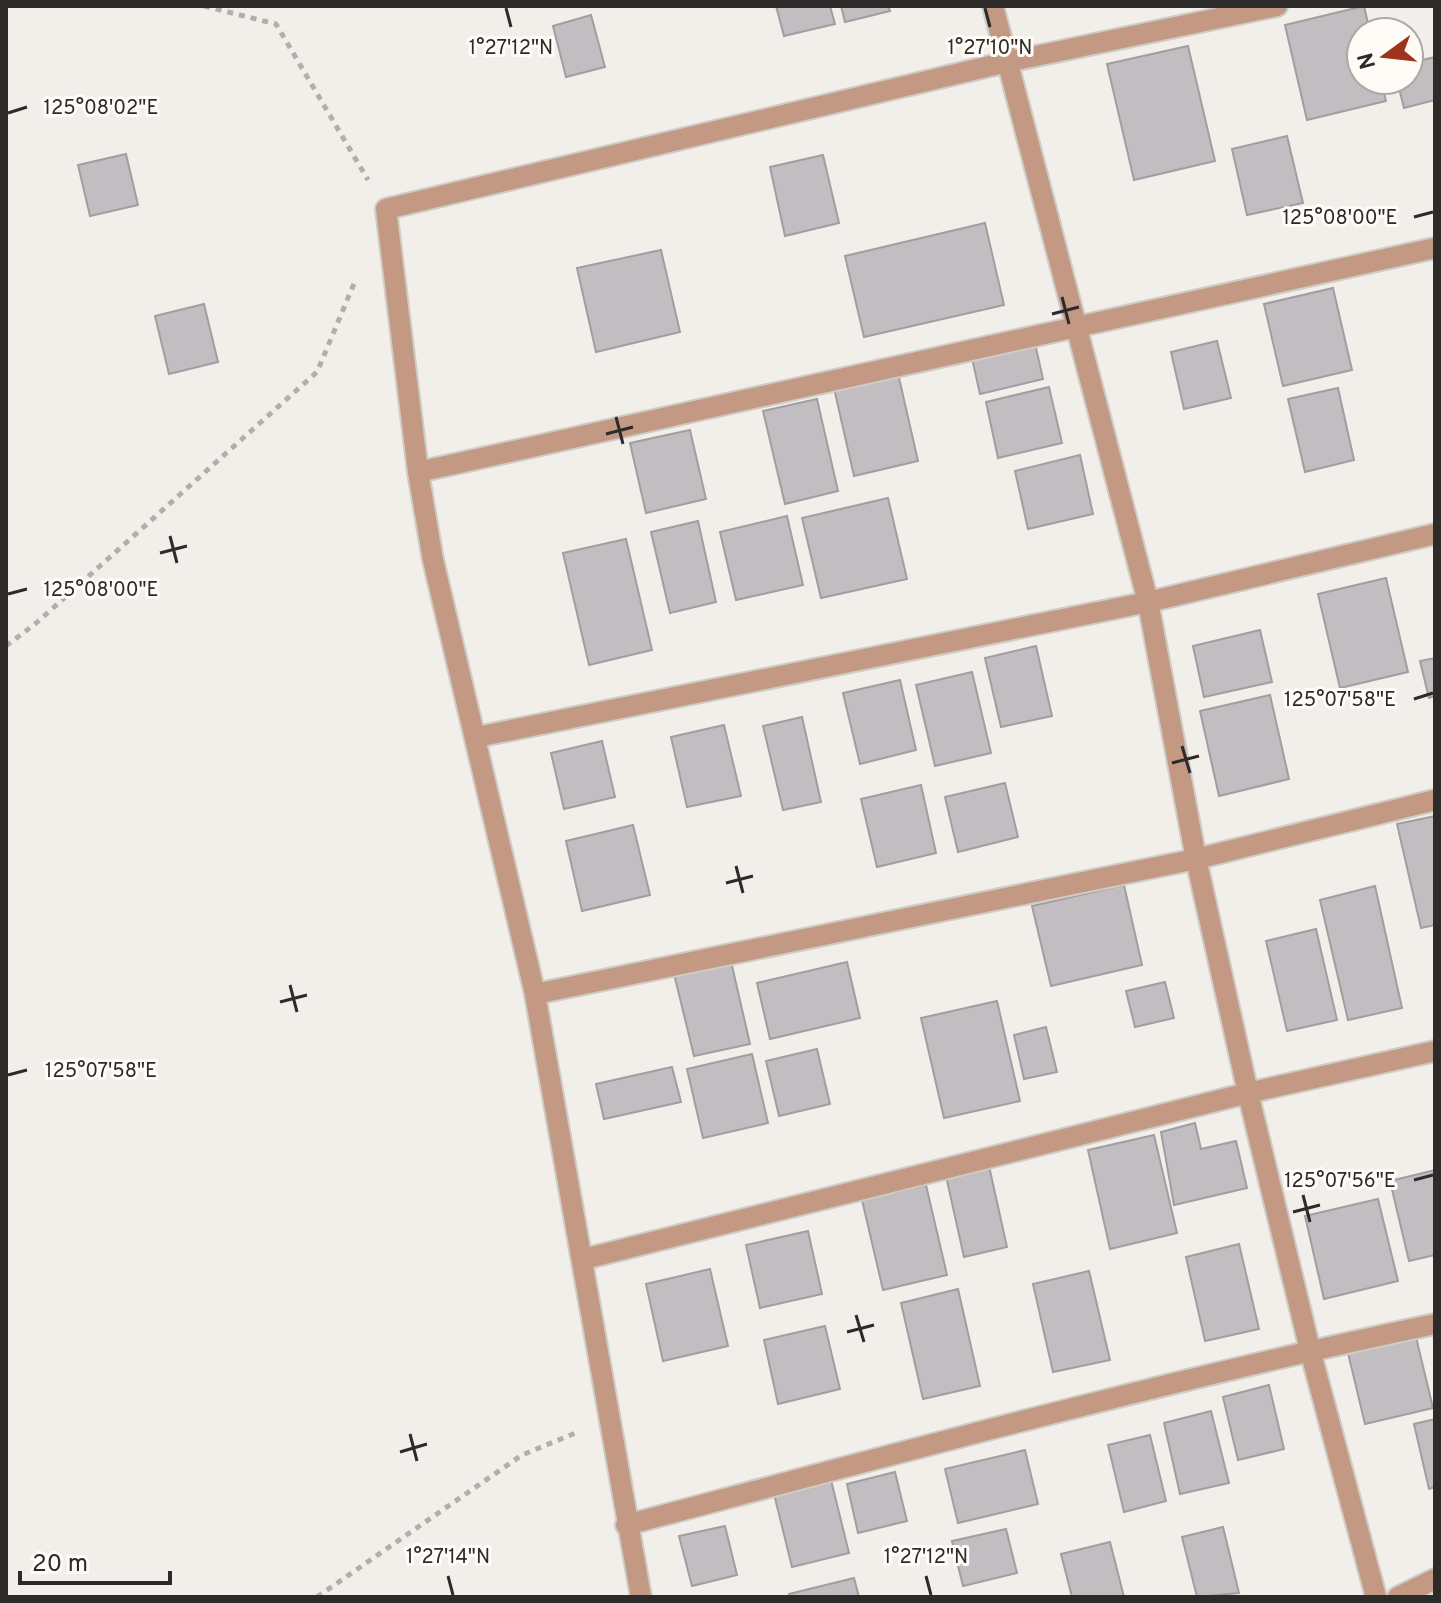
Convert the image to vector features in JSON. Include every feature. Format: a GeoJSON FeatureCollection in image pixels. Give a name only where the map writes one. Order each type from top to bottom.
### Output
{"type":"FeatureCollection","features":[{"type":"Feature","properties":{"kind":"street"},"geometry":{"type":"LineString","coordinates":[[993,6],[1079,325],[1148,602],[1196,859],[1248,1093],[1310,1350],[1376,1597]]}},
{"type":"Feature","properties":{"kind":"street"},"geometry":{"type":"LineString","coordinates":[[641,1597],[535,994],[477,737],[453,658],[418,472],[386,209],[1007,62],[1277,6]]}},
{"type":"Feature","properties":{"kind":"street"},"geometry":{"type":"LineString","coordinates":[[418,472],[1435,248]]}},
{"type":"Feature","properties":{"kind":"street"},"geometry":{"type":"LineString","coordinates":[[477,737],[1148,602],[1435,534]]}},
{"type":"Feature","properties":{"kind":"street"},"geometry":{"type":"LineString","coordinates":[[535,994],[1196,859],[1435,800]]}},
{"type":"Feature","properties":{"kind":"street"},"geometry":{"type":"LineString","coordinates":[[584,1259],[1248,1093],[1435,1051]]}},
{"type":"Feature","properties":{"kind":"street"},"geometry":{"type":"LineString","coordinates":[[626,1525],[1310,1350],[1435,1324]]}},
{"type":"Feature","properties":{"kind":"street"},"geometry":{"type":"LineString","coordinates":[[1398,1597],[1435,1579]]}},
{"type":"Feature","properties":{"kind":"path"},"geometry":{"type":"LineString","coordinates":[[204,6],[276,24],[386,209]]}},
{"type":"Feature","properties":{"kind":"path"},"geometry":{"type":"LineString","coordinates":[[6,646],[35,624],[317,372],[357,277]]}},
{"type":"Feature","properties":{"kind":"path"},"geometry":{"type":"LineString","coordinates":[[317,1597],[522,1455],[608,1419]]}},
{"type":"Feature","properties":{"kind":"building"},"geometry":{"type":"Polygon","coordinates":[[[776,6],[830,6],[835,24],[784,36],[776,6]]]}},
{"type":"Feature","properties":{"kind":"building"},"geometry":{"type":"Polygon","coordinates":[[[841,6],[888,6],[890,11],[845,22],[841,6]]]}},
{"type":"Feature","properties":{"kind":"building"},"geometry":{"type":"Polygon","coordinates":[[[1364,6],[1366,16],[1345,16],[1345,96],[1385,96],[1386,101],[1307,120],[1285,25],[1364,6]]]}},
{"type":"Feature","properties":{"kind":"building"},"geometry":{"type":"Polygon","coordinates":[[[591,15],[605,67],[566,77],[553,26],[591,15]]]}},
{"type":"Feature","properties":{"kind":"building"},"geometry":{"type":"Polygon","coordinates":[[[1188,46],[1215,161],[1134,180],[1107,64],[1188,46]]]}},
{"type":"Feature","properties":{"kind":"building"},"geometry":{"type":"Polygon","coordinates":[[[1435,57],[1435,100],[1404,108],[1401,96],[1425,96],[1425,59],[1435,57]]]}},
{"type":"Feature","properties":{"kind":"building"},"geometry":{"type":"Polygon","coordinates":[[[1287,136],[1303,203],[1247,215],[1232,149],[1287,136]]]}},
{"type":"Feature","properties":{"kind":"building"},"geometry":{"type":"Polygon","coordinates":[[[126,154],[138,205],[90,216],[78,165],[126,154]]]}},
{"type":"Feature","properties":{"kind":"building"},"geometry":{"type":"Polygon","coordinates":[[[823,155],[839,223],[785,236],[770,167],[823,155]]]}},
{"type":"Feature","properties":{"kind":"building"},"geometry":{"type":"Polygon","coordinates":[[[985,223],[1004,305],[864,337],[845,256],[985,223]]]}},
{"type":"Feature","properties":{"kind":"building"},"geometry":{"type":"Polygon","coordinates":[[[661,250],[680,332],[596,352],[577,268],[661,250]]]}},
{"type":"Feature","properties":{"kind":"building"},"geometry":{"type":"Polygon","coordinates":[[[1333,288],[1352,370],[1283,386],[1264,304],[1333,288]]]}},
{"type":"Feature","properties":{"kind":"building"},"geometry":{"type":"Polygon","coordinates":[[[204,304],[218,362],[169,374],[155,316],[204,304]]]}},
{"type":"Feature","properties":{"kind":"building"},"geometry":{"type":"Polygon","coordinates":[[[1034,339],[1043,379],[980,394],[971,354],[1034,339]]]}},
{"type":"Feature","properties":{"kind":"building"},"geometry":{"type":"Polygon","coordinates":[[[1217,341],[1231,398],[1184,409],[1171,352],[1217,341]]]}},
{"type":"Feature","properties":{"kind":"building"},"geometry":{"type":"Polygon","coordinates":[[[897,369],[918,461],[854,476],[833,384],[897,369]]]}},
{"type":"Feature","properties":{"kind":"building"},"geometry":{"type":"Polygon","coordinates":[[[1049,387],[1062,443],[998,458],[986,402],[1049,387]]]}},
{"type":"Feature","properties":{"kind":"building"},"geometry":{"type":"Polygon","coordinates":[[[1338,388],[1354,460],[1305,472],[1288,399],[1338,388]]]}},
{"type":"Feature","properties":{"kind":"building"},"geometry":{"type":"Polygon","coordinates":[[[817,399],[838,491],[785,504],[763,411],[817,399]]]}},
{"type":"Feature","properties":{"kind":"building"},"geometry":{"type":"Polygon","coordinates":[[[690,430],[706,499],[646,513],[630,443],[690,430]]]}},
{"type":"Feature","properties":{"kind":"building"},"geometry":{"type":"Polygon","coordinates":[[[1080,455],[1093,514],[1028,529],[1015,471],[1080,455]]]}},
{"type":"Feature","properties":{"kind":"building"},"geometry":{"type":"Polygon","coordinates":[[[888,498],[907,579],[821,598],[802,518],[888,498]]]}},
{"type":"Feature","properties":{"kind":"building"},"geometry":{"type":"Polygon","coordinates":[[[787,516],[803,585],[736,600],[720,532],[787,516]]]}},
{"type":"Feature","properties":{"kind":"building"},"geometry":{"type":"Polygon","coordinates":[[[698,521],[716,602],[670,613],[651,532],[698,521]]]}},
{"type":"Feature","properties":{"kind":"building"},"geometry":{"type":"Polygon","coordinates":[[[626,539],[652,650],[589,665],[563,553],[626,539]]]}},
{"type":"Feature","properties":{"kind":"building"},"geometry":{"type":"Polygon","coordinates":[[[1386,578],[1408,672],[1340,688],[1318,594],[1386,578]]]}},
{"type":"Feature","properties":{"kind":"building"},"geometry":{"type":"Polygon","coordinates":[[[1260,630],[1272,682],[1204,697],[1193,646],[1260,630]]]}},
{"type":"Feature","properties":{"kind":"building"},"geometry":{"type":"Polygon","coordinates":[[[1036,646],[1052,716],[1001,727],[985,658],[1036,646]]]}},
{"type":"Feature","properties":{"kind":"building"},"geometry":{"type":"Polygon","coordinates":[[[1435,658],[1435,696],[1429,698],[1420,661],[1435,658]]]}},
{"type":"Feature","properties":{"kind":"building"},"geometry":{"type":"Polygon","coordinates":[[[972,672],[991,753],[935,766],[916,685],[972,672]]]}},
{"type":"Feature","properties":{"kind":"building"},"geometry":{"type":"Polygon","coordinates":[[[900,680],[916,750],[860,764],[843,693],[900,680]]]}},
{"type":"Feature","properties":{"kind":"building"},"geometry":{"type":"Polygon","coordinates":[[[1270,695],[1289,779],[1219,796],[1200,711],[1270,695]]]}},
{"type":"Feature","properties":{"kind":"building"},"geometry":{"type":"Polygon","coordinates":[[[802,717],[821,802],[783,810],[763,726],[802,717]]]}},
{"type":"Feature","properties":{"kind":"building"},"geometry":{"type":"Polygon","coordinates":[[[724,725],[741,796],[687,807],[671,737],[724,725]]]}},
{"type":"Feature","properties":{"kind":"building"},"geometry":{"type":"Polygon","coordinates":[[[602,741],[615,797],[564,809],[551,753],[602,741]]]}},
{"type":"Feature","properties":{"kind":"building"},"geometry":{"type":"Polygon","coordinates":[[[1005,783],[1018,837],[958,852],[945,797],[1005,783]]]}},
{"type":"Feature","properties":{"kind":"building"},"geometry":{"type":"Polygon","coordinates":[[[921,785],[936,853],[877,867],[861,799],[921,785]]]}},
{"type":"Feature","properties":{"kind":"building"},"geometry":{"type":"Polygon","coordinates":[[[1435,816],[1435,925],[1421,928],[1397,824],[1435,816]]]}},
{"type":"Feature","properties":{"kind":"building"},"geometry":{"type":"Polygon","coordinates":[[[633,825],[650,895],[582,911],[566,841],[633,825]]]}},
{"type":"Feature","properties":{"kind":"building"},"geometry":{"type":"Polygon","coordinates":[[[1124,885],[1142,965],[1051,986],[1032,906],[1124,885]]]}},
{"type":"Feature","properties":{"kind":"building"},"geometry":{"type":"Polygon","coordinates":[[[1375,886],[1402,1008],[1348,1020],[1320,900],[1375,886]]]}},
{"type":"Feature","properties":{"kind":"building"},"geometry":{"type":"Polygon","coordinates":[[[1316,929],[1337,1020],[1287,1031],[1266,941],[1316,929]]]}},
{"type":"Feature","properties":{"kind":"building"},"geometry":{"type":"Polygon","coordinates":[[[730,957],[750,1044],[694,1056],[673,970],[730,957]]]}},
{"type":"Feature","properties":{"kind":"building"},"geometry":{"type":"Polygon","coordinates":[[[847,962],[860,1018],[770,1039],[757,983],[847,962]]]}},
{"type":"Feature","properties":{"kind":"building"},"geometry":{"type":"Polygon","coordinates":[[[1165,982],[1174,1018],[1135,1027],[1126,991],[1165,982]]]}},
{"type":"Feature","properties":{"kind":"building"},"geometry":{"type":"Polygon","coordinates":[[[997,1001],[1020,1101],[944,1118],[921,1018],[997,1001]]]}},
{"type":"Feature","properties":{"kind":"building"},"geometry":{"type":"Polygon","coordinates":[[[1046,1027],[1057,1072],[1024,1079],[1014,1035],[1046,1027]]]}},
{"type":"Feature","properties":{"kind":"building"},"geometry":{"type":"Polygon","coordinates":[[[817,1049],[830,1104],[779,1116],[766,1061],[817,1049]]]}},
{"type":"Feature","properties":{"kind":"building"},"geometry":{"type":"Polygon","coordinates":[[[752,1054],[768,1123],[703,1138],[687,1069],[752,1054]]]}},
{"type":"Feature","properties":{"kind":"building"},"geometry":{"type":"Polygon","coordinates":[[[672,1067],[681,1102],[604,1119],[596,1084],[672,1067]]]}},
{"type":"Feature","properties":{"kind":"building"},"geometry":{"type":"Polygon","coordinates":[[[1195,1123],[1201,1149],[1236,1141],[1247,1188],[1174,1205],[1161,1132],[1195,1123]]]}},
{"type":"Feature","properties":{"kind":"building"},"geometry":{"type":"Polygon","coordinates":[[[1154,1135],[1177,1233],[1110,1249],[1088,1150],[1154,1135]]]}},
{"type":"Feature","properties":{"kind":"building"},"geometry":{"type":"Polygon","coordinates":[[[989,1166],[1007,1247],[964,1257],[946,1176],[989,1166]]]}},
{"type":"Feature","properties":{"kind":"building"},"geometry":{"type":"Polygon","coordinates":[[[1435,1170],[1435,1255],[1409,1261],[1390,1181],[1435,1170]]]}},
{"type":"Feature","properties":{"kind":"building"},"geometry":{"type":"Polygon","coordinates":[[[926,1185],[947,1275],[883,1290],[862,1200],[926,1185]]]}},
{"type":"Feature","properties":{"kind":"building"},"geometry":{"type":"Polygon","coordinates":[[[1378,1199],[1398,1281],[1324,1299],[1305,1216],[1378,1199]]]}},
{"type":"Feature","properties":{"kind":"building"},"geometry":{"type":"Polygon","coordinates":[[[808,1231],[822,1294],[760,1308],[746,1245],[808,1231]]]}},
{"type":"Feature","properties":{"kind":"building"},"geometry":{"type":"Polygon","coordinates":[[[1239,1244],[1259,1329],[1205,1341],[1186,1257],[1239,1244]]]}},
{"type":"Feature","properties":{"kind":"building"},"geometry":{"type":"Polygon","coordinates":[[[710,1269],[728,1346],[663,1361],[646,1284],[710,1269]]]}},
{"type":"Feature","properties":{"kind":"building"},"geometry":{"type":"Polygon","coordinates":[[[1089,1271],[1110,1360],[1053,1372],[1033,1284],[1089,1271]]]}},
{"type":"Feature","properties":{"kind":"building"},"geometry":{"type":"Polygon","coordinates":[[[958,1289],[980,1386],[923,1399],[901,1303],[958,1289]]]}},
{"type":"Feature","properties":{"kind":"building"},"geometry":{"type":"Polygon","coordinates":[[[825,1326],[840,1389],[778,1404],[764,1340],[825,1326]]]}},
{"type":"Feature","properties":{"kind":"building"},"geometry":{"type":"Polygon","coordinates":[[[1416,1337],[1433,1408],[1365,1424],[1348,1353],[1416,1337]]]}},
{"type":"Feature","properties":{"kind":"building"},"geometry":{"type":"Polygon","coordinates":[[[1269,1385],[1284,1449],[1238,1460],[1223,1397],[1269,1385]]]}},
{"type":"Feature","properties":{"kind":"building"},"geometry":{"type":"Polygon","coordinates":[[[1211,1411],[1229,1483],[1180,1494],[1164,1423],[1211,1411]]]}},
{"type":"Feature","properties":{"kind":"building"},"geometry":{"type":"Polygon","coordinates":[[[1435,1419],[1435,1487],[1429,1489],[1414,1424],[1435,1419]]]}},
{"type":"Feature","properties":{"kind":"building"},"geometry":{"type":"Polygon","coordinates":[[[1150,1435],[1166,1501],[1124,1512],[1108,1445],[1150,1435]]]}},
{"type":"Feature","properties":{"kind":"building"},"geometry":{"type":"Polygon","coordinates":[[[1025,1450],[1038,1504],[958,1523],[945,1469],[1025,1450]]]}},
{"type":"Feature","properties":{"kind":"building"},"geometry":{"type":"Polygon","coordinates":[[[895,1472],[907,1521],[858,1533],[847,1484],[895,1472]]]}},
{"type":"Feature","properties":{"kind":"building"},"geometry":{"type":"Polygon","coordinates":[[[831,1480],[849,1553],[792,1567],[774,1494],[831,1480]]]}},
{"type":"Feature","properties":{"kind":"building"},"geometry":{"type":"Polygon","coordinates":[[[725,1526],[737,1575],[692,1586],[679,1536],[725,1526]]]}},
{"type":"Feature","properties":{"kind":"building"},"geometry":{"type":"Polygon","coordinates":[[[1223,1527],[1239,1593],[1197,1597],[1182,1537],[1223,1527]]]}},
{"type":"Feature","properties":{"kind":"building"},"geometry":{"type":"Polygon","coordinates":[[[1006,1529],[1017,1573],[963,1586],[952,1541],[1006,1529]]]}},
{"type":"Feature","properties":{"kind":"building"},"geometry":{"type":"Polygon","coordinates":[[[1110,1542],[1124,1597],[1072,1597],[1061,1554],[1110,1542]]]}},
{"type":"Feature","properties":{"kind":"building"},"geometry":{"type":"Polygon","coordinates":[[[854,1578],[859,1597],[790,1597],[789,1594],[854,1578]]]}}]}
